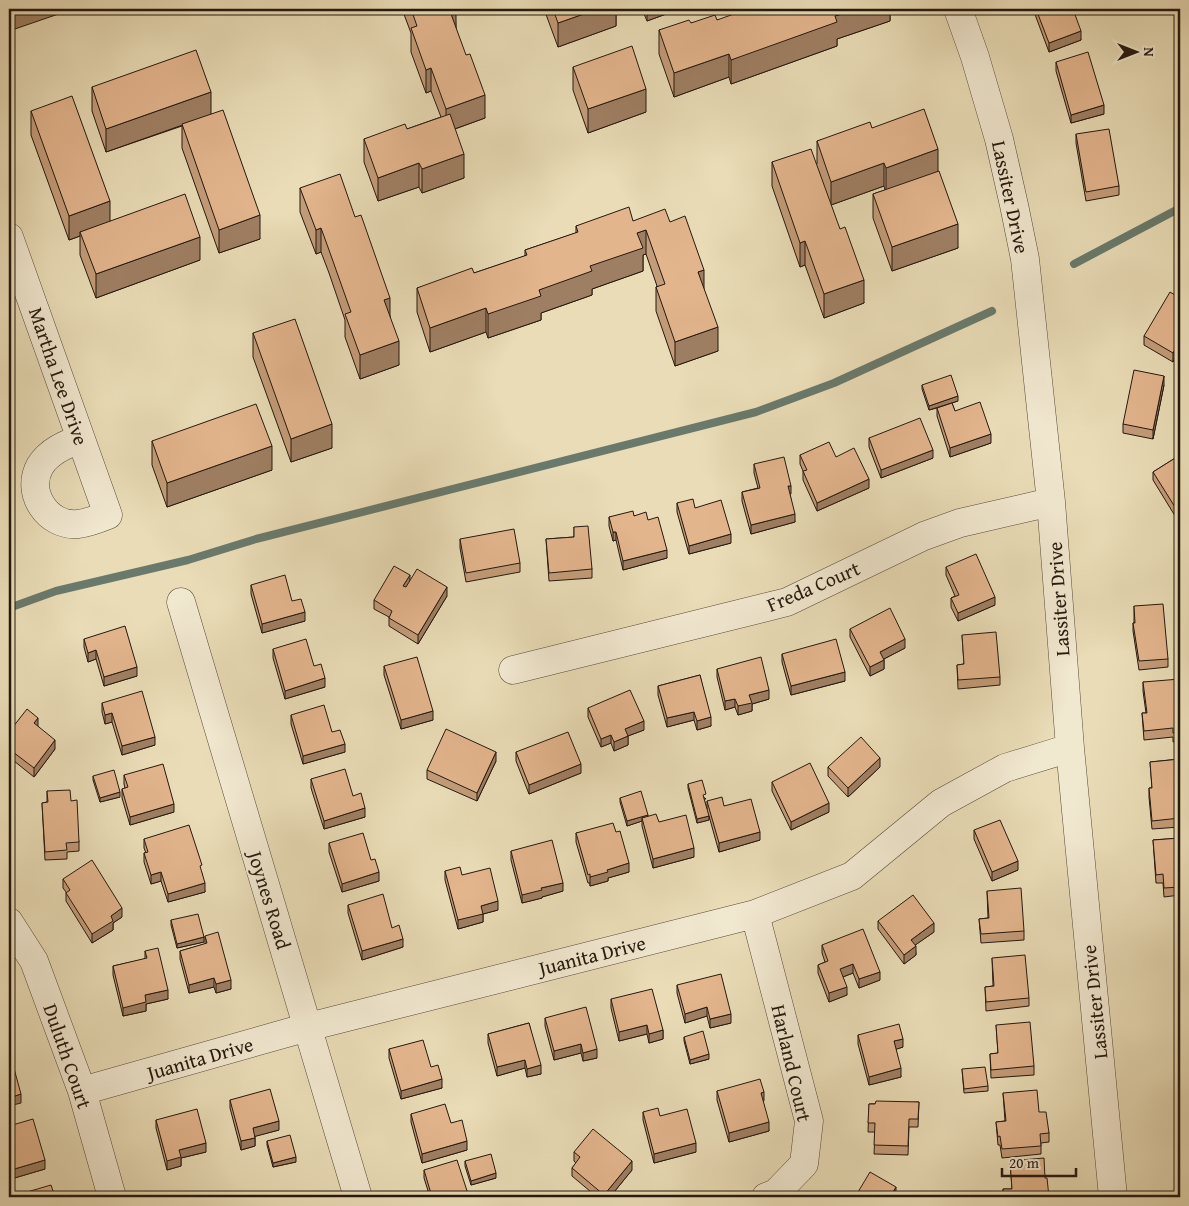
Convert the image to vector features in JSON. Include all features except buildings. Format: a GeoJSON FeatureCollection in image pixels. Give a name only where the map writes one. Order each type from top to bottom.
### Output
{"type":"FeatureCollection","features":[{"type":"Feature","properties":{"kind":"street","name":"Lassiter Drive"},"geometry":{"type":"LineString","coordinates":[[958,9],[975,57],[999,138],[1025,259],[1051,502],[1070,748],[1114,1197]]}},
{"type":"Feature","properties":{"kind":"street","name":"Martha Lee Drive"},"geometry":{"type":"LineString","coordinates":[[9,237],[81,439],[108,515],[77,524],[60,521],[46,512],[38,499],[36,482],[40,466],[51,454],[66,444],[81,439]]}},
{"type":"Feature","properties":{"kind":"street","name":"Freda Court"},"geometry":{"type":"LineString","coordinates":[[513,670],[787,602],[933,533],[960,523],[1051,502]]}},
{"type":"Feature","properties":{"kind":"street","name":"Joynes Road"},"geometry":{"type":"LineString","coordinates":[[181,602],[358,1197]]}},
{"type":"Feature","properties":{"kind":"street","name":"Juanita Drive"},"geometry":{"type":"LineString","coordinates":[[82,1091],[308,1027],[755,914],[852,876],[941,804],[1005,768],[1070,748]]}},
{"type":"Feature","properties":{"kind":"street","name":"Harland Court"},"geometry":{"type":"LineString","coordinates":[[755,914],[809,1121],[804,1164],[776,1193],[766,1197]]}},
{"type":"Feature","properties":{"kind":"street","name":"Duluth Court"},"geometry":{"type":"LineString","coordinates":[[9,922],[34,961],[82,1091],[112,1197]]}},
{"type":"Feature","properties":{"kind":"waterway"},"geometry":{"type":"LineString","coordinates":[[1074,264],[1180,208]]}},
{"type":"Feature","properties":{"kind":"waterway"},"geometry":{"type":"LineString","coordinates":[[9,608],[56,591],[188,560],[256,539],[756,412],[834,383],[992,311]]}}]}
